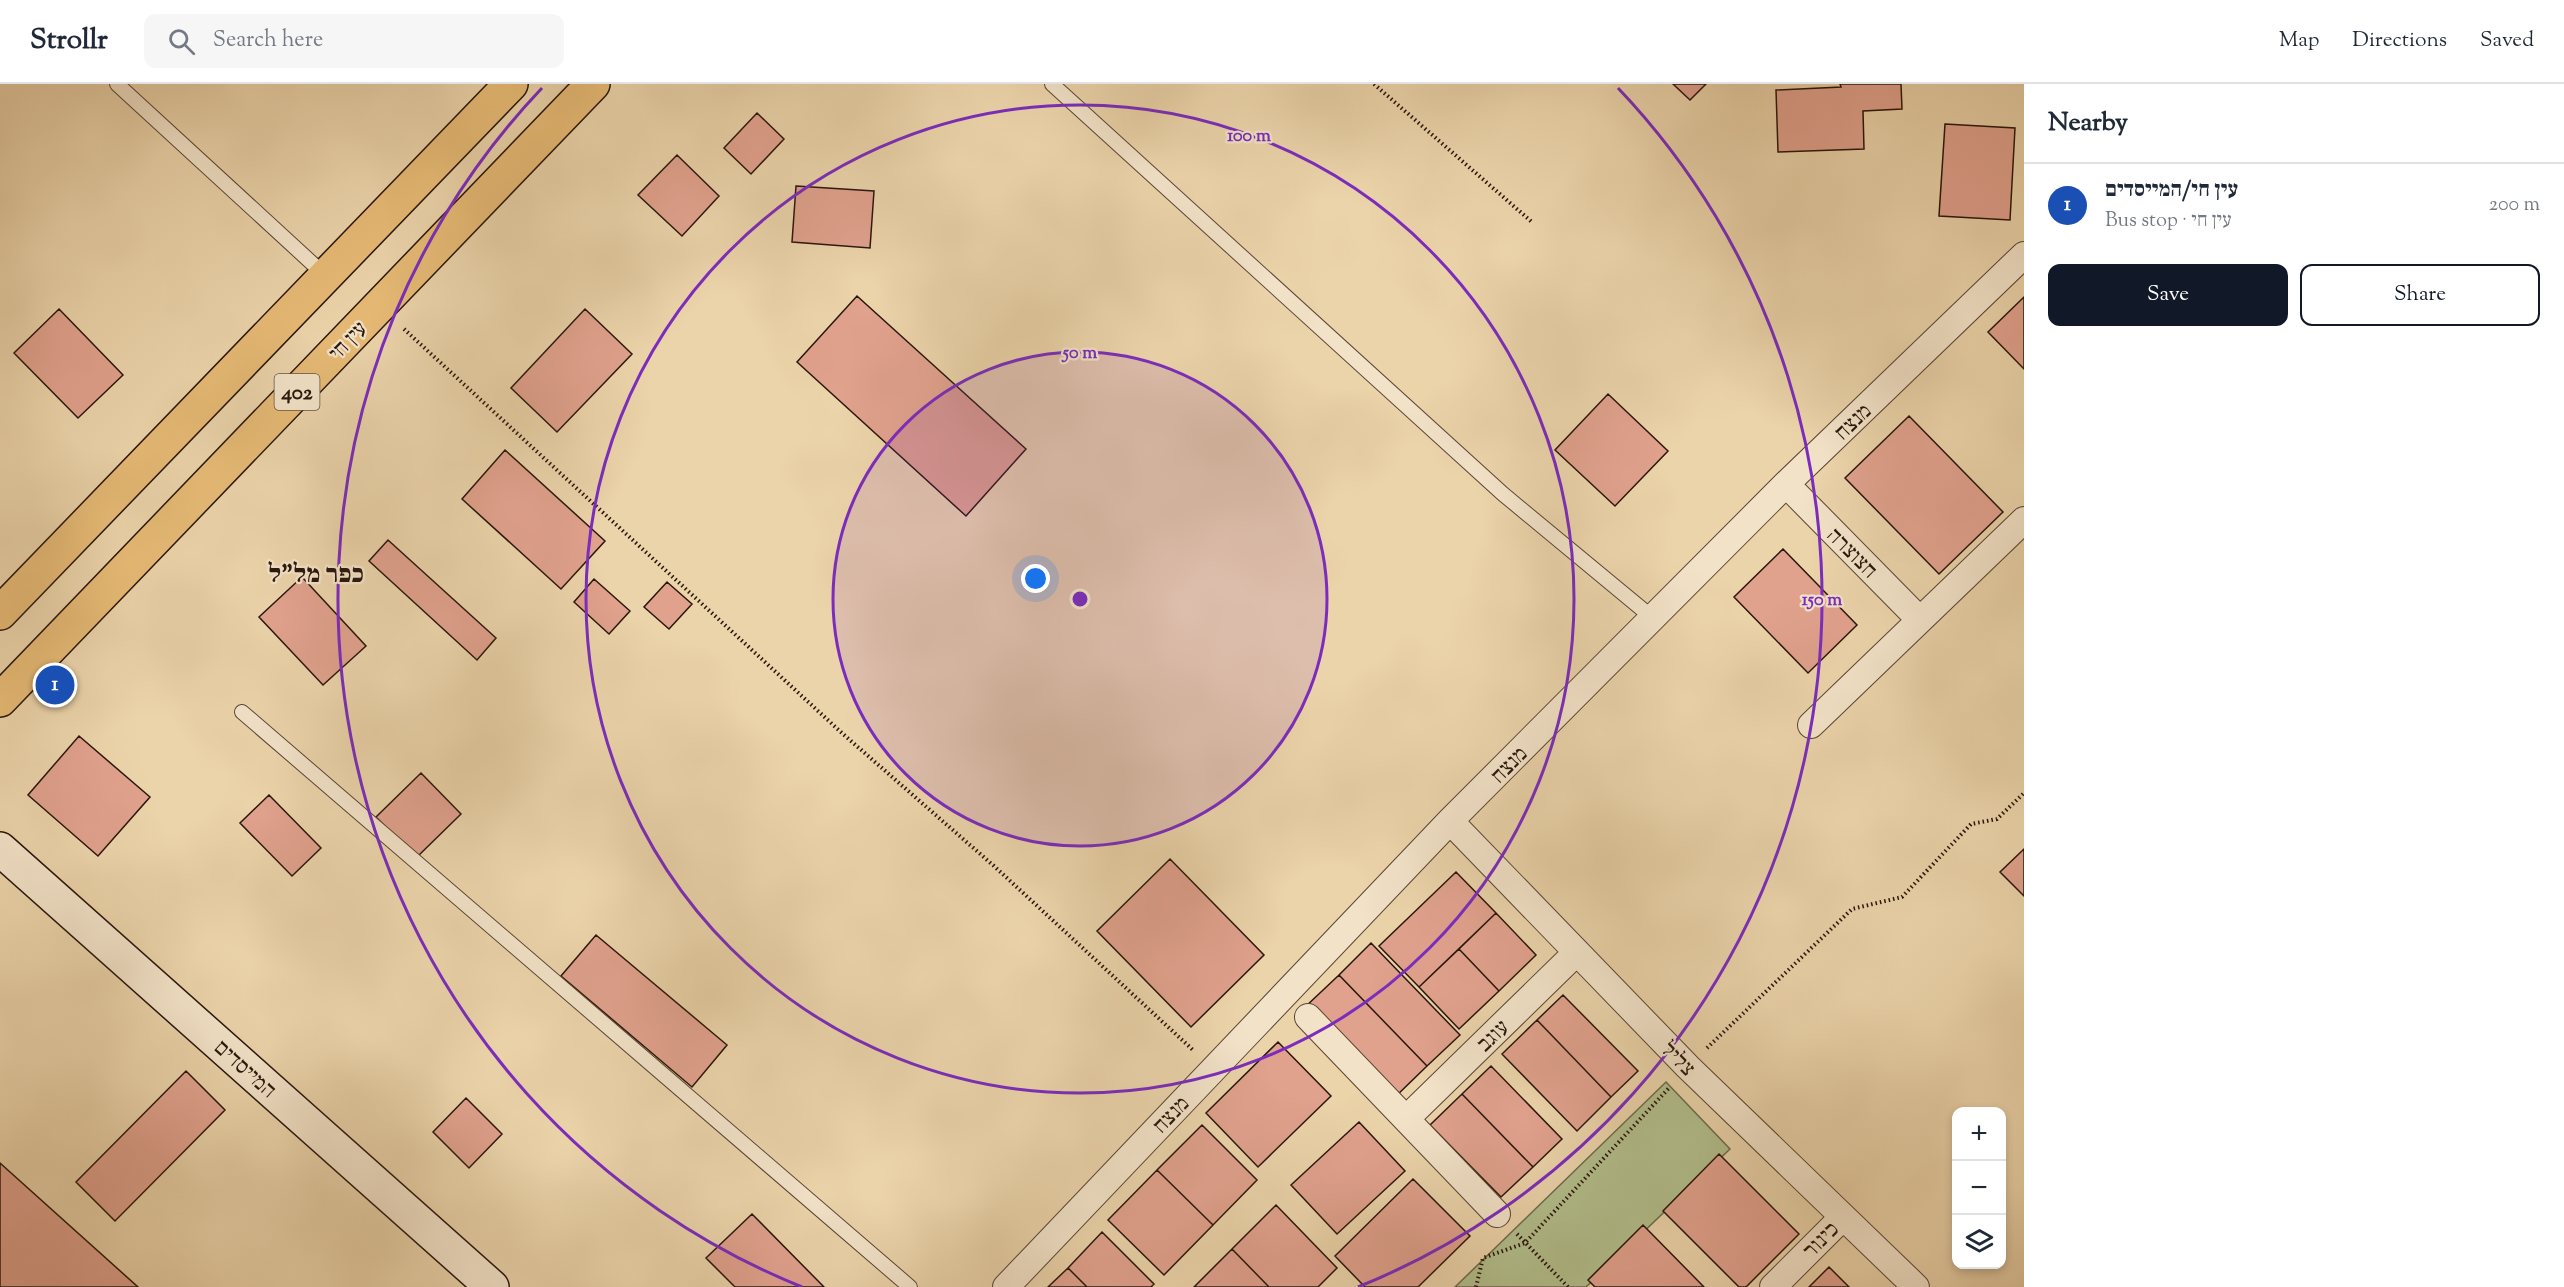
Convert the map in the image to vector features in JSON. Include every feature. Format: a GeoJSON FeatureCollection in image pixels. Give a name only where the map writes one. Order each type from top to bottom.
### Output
{"type":"FeatureCollection","features":[{"type":"Feature","properties":{"kind":"main road","name":"402"},"geometry":{"type":"LineString","coordinates":[[0,613],[512,84]]}},
{"type":"Feature","properties":{"kind":"main road","name":"עין חי"},"geometry":{"type":"LineString","coordinates":[[0,700],[593,84]]}},
{"type":"Feature","properties":{"kind":"street","name":"מנצח"},"geometry":{"type":"LineString","coordinates":[[1006,1287],[1450,821],[1654,619],[1786,484],[2024,255]]}},
{"type":"Feature","properties":{"kind":"street","name":"חצוצרה"},"geometry":{"type":"LineString","coordinates":[[1786,484],[1920,620]]}},
{"type":"Feature","properties":{"kind":"street"},"geometry":{"type":"LineString","coordinates":[[1810,725],[2024,520]]}},
{"type":"Feature","properties":{"kind":"street","name":"צליל"},"geometry":{"type":"LineString","coordinates":[[1450,821],[1688,1066],[1916,1287]]}},
{"type":"Feature","properties":{"kind":"street","name":"המייסדים"},"geometry":{"type":"LineString","coordinates":[[0,849],[492,1287]]}},
{"type":"Feature","properties":{"kind":"street","name":"עוגב"},"geometry":{"type":"LineString","coordinates":[[1407,1118],[1576,952]]}},
{"type":"Feature","properties":{"kind":"street"},"geometry":{"type":"LineString","coordinates":[[1308,1017],[1497,1214]]}},
{"type":"Feature","properties":{"kind":"street","name":"כינור"},"geometry":{"type":"LineString","coordinates":[[1773,1287],[1843,1217]]}},
{"type":"Feature","properties":{"kind":"lane"},"geometry":{"type":"LineString","coordinates":[[117,84],[326,276]]}},
{"type":"Feature","properties":{"kind":"lane"},"geometry":{"type":"LineString","coordinates":[[1053,84],[1503,494],[1654,619]]}},
{"type":"Feature","properties":{"kind":"lane"},"geometry":{"type":"LineString","coordinates":[[242,712],[910,1287]]}},
{"type":"Feature","properties":{"kind":"path"},"geometry":{"type":"LineString","coordinates":[[1374,84],[1533,223]]}},
{"type":"Feature","properties":{"kind":"path"},"geometry":{"type":"LineString","coordinates":[[379,307],[454,373],[834,726],[994,866],[1213,1069]]}},
{"type":"Feature","properties":{"kind":"path"},"geometry":{"type":"LineString","coordinates":[[1476,1287],[1484,1258],[1525,1243],[1688,1066],[1852,909],[1902,897],[1971,824],[1997,819],[2024,793]]}},
{"type":"Feature","properties":{"kind":"path"},"geometry":{"type":"LineString","coordinates":[[1497,1214],[1568,1287]]}},
{"type":"Feature","properties":{"kind":"green space"},"geometry":{"type":"Polygon","coordinates":[[[1666,1082],[1730,1149],[1586,1287],[1455,1287],[1666,1082]]]}},
{"type":"Feature","properties":{"kind":"building"},"geometry":{"type":"Polygon","coordinates":[[[1673,84],[1706,84],[1690,100],[1673,84]]]}},
{"type":"Feature","properties":{"kind":"building"},"geometry":{"type":"Polygon","coordinates":[[[1840,84],[1901,84],[1902,109],[1863,111],[1864,149],[1778,152],[1776,90],[1841,87],[1840,84]]]}},
{"type":"Feature","properties":{"kind":"building"},"geometry":{"type":"Polygon","coordinates":[[[757,113],[784,139],[751,174],[724,148],[757,113]]]}},
{"type":"Feature","properties":{"kind":"building"},"geometry":{"type":"Polygon","coordinates":[[[1945,124],[2015,128],[2010,220],[1939,216],[1945,124]]]}},
{"type":"Feature","properties":{"kind":"building"},"geometry":{"type":"Polygon","coordinates":[[[677,155],[719,196],[682,236],[638,195],[677,155]]]}},
{"type":"Feature","properties":{"kind":"building"},"geometry":{"type":"Polygon","coordinates":[[[796,186],[874,191],[870,248],[792,242],[796,186]]]}},
{"type":"Feature","properties":{"kind":"building"},"geometry":{"type":"Polygon","coordinates":[[[857,296],[1026,449],[966,516],[797,362],[857,296]]]}},
{"type":"Feature","properties":{"kind":"building"},"geometry":{"type":"Polygon","coordinates":[[[2024,297],[2024,369],[1988,332],[2024,297]]]}},
{"type":"Feature","properties":{"kind":"building"},"geometry":{"type":"Polygon","coordinates":[[[59,309],[123,375],[78,418],[14,353],[59,309]]]}},
{"type":"Feature","properties":{"kind":"building"},"geometry":{"type":"Polygon","coordinates":[[[585,309],[632,354],[557,432],[511,388],[585,309]]]}},
{"type":"Feature","properties":{"kind":"building"},"geometry":{"type":"Polygon","coordinates":[[[1608,394],[1668,451],[1615,506],[1555,450],[1608,394]]]}},
{"type":"Feature","properties":{"kind":"building"},"geometry":{"type":"Polygon","coordinates":[[[1909,416],[2003,512],[1939,574],[1845,478],[1909,416]]]}},
{"type":"Feature","properties":{"kind":"building"},"geometry":{"type":"Polygon","coordinates":[[[505,450],[605,541],[561,589],[462,499],[505,450]]]}},
{"type":"Feature","properties":{"kind":"building"},"geometry":{"type":"Polygon","coordinates":[[[388,540],[496,638],[477,660],[369,561],[388,540]]]}},
{"type":"Feature","properties":{"kind":"building"},"geometry":{"type":"Polygon","coordinates":[[[1783,549],[1857,625],[1808,673],[1734,597],[1783,549]]]}},
{"type":"Feature","properties":{"kind":"building"},"geometry":{"type":"Polygon","coordinates":[[[302,577],[366,646],[323,685],[259,617],[302,577]]]}},
{"type":"Feature","properties":{"kind":"building"},"geometry":{"type":"Polygon","coordinates":[[[594,579],[630,611],[609,634],[574,602],[594,579]]]}},
{"type":"Feature","properties":{"kind":"building"},"geometry":{"type":"Polygon","coordinates":[[[667,582],[692,604],[669,629],[644,607],[667,582]]]}},
{"type":"Feature","properties":{"kind":"building"},"geometry":{"type":"Polygon","coordinates":[[[79,736],[150,797],[98,856],[28,795],[79,736]]]}},
{"type":"Feature","properties":{"kind":"building"},"geometry":{"type":"Polygon","coordinates":[[[421,773],[461,814],[416,858],[376,817],[421,773]]]}},
{"type":"Feature","properties":{"kind":"building"},"geometry":{"type":"Polygon","coordinates":[[[269,795],[321,848],[292,876],[240,823],[269,795]]]}},
{"type":"Feature","properties":{"kind":"building"},"geometry":{"type":"Polygon","coordinates":[[[2024,849],[2024,896],[2000,872],[2024,849]]]}},
{"type":"Feature","properties":{"kind":"building"},"geometry":{"type":"Polygon","coordinates":[[[1170,859],[1264,955],[1191,1027],[1097,931],[1170,859]]]}},
{"type":"Feature","properties":{"kind":"building"},"geometry":{"type":"Polygon","coordinates":[[[1456,872],[1496,913],[1419,987],[1379,946],[1456,872]]]}},
{"type":"Feature","properties":{"kind":"building"},"geometry":{"type":"Polygon","coordinates":[[[1496,913],[1536,955],[1499,991],[1459,949],[1496,913]]]}},
{"type":"Feature","properties":{"kind":"building"},"geometry":{"type":"Polygon","coordinates":[[[596,935],[727,1045],[692,1087],[561,976],[596,935]]]}},
{"type":"Feature","properties":{"kind":"building"},"geometry":{"type":"Polygon","coordinates":[[[1371,943],[1460,1035],[1427,1066],[1339,975],[1371,943]]]}},
{"type":"Feature","properties":{"kind":"building"},"geometry":{"type":"Polygon","coordinates":[[[1459,949],[1499,991],[1459,1029],[1419,987],[1459,949]]]}},
{"type":"Feature","properties":{"kind":"building"},"geometry":{"type":"Polygon","coordinates":[[[1339,975],[1427,1066],[1392,1100],[1304,1008],[1339,975]]]}},
{"type":"Feature","properties":{"kind":"building"},"geometry":{"type":"Polygon","coordinates":[[[1563,995],[1638,1071],[1611,1097],[1537,1020],[1563,995]]]}},
{"type":"Feature","properties":{"kind":"building"},"geometry":{"type":"Polygon","coordinates":[[[1537,1020],[1611,1097],[1577,1131],[1502,1054],[1537,1020]]]}},
{"type":"Feature","properties":{"kind":"building"},"geometry":{"type":"Polygon","coordinates":[[[1278,1042],[1331,1096],[1258,1167],[1206,1113],[1278,1042]]]}},
{"type":"Feature","properties":{"kind":"building"},"geometry":{"type":"Polygon","coordinates":[[[1491,1066],[1562,1139],[1533,1167],[1462,1094],[1491,1066]]]}},
{"type":"Feature","properties":{"kind":"building"},"geometry":{"type":"Polygon","coordinates":[[[186,1071],[225,1110],[115,1221],[76,1182],[186,1071]]]}},
{"type":"Feature","properties":{"kind":"building"},"geometry":{"type":"Polygon","coordinates":[[[1462,1094],[1533,1167],[1501,1197],[1430,1125],[1462,1094]]]}},
{"type":"Feature","properties":{"kind":"building"},"geometry":{"type":"Polygon","coordinates":[[[466,1098],[502,1134],[469,1168],[433,1132],[466,1098]]]}},
{"type":"Feature","properties":{"kind":"building"},"geometry":{"type":"Polygon","coordinates":[[[1359,1122],[1405,1171],[1337,1234],[1291,1185],[1359,1122]]]}},
{"type":"Feature","properties":{"kind":"building"},"geometry":{"type":"Polygon","coordinates":[[[1202,1125],[1257,1180],[1213,1225],[1157,1170],[1202,1125]]]}},
{"type":"Feature","properties":{"kind":"building"},"geometry":{"type":"Polygon","coordinates":[[[1719,1154],[1799,1234],[1746,1287],[1739,1287],[1663,1211],[1719,1154]]]}},
{"type":"Feature","properties":{"kind":"building"},"geometry":{"type":"Polygon","coordinates":[[[0,1163],[138,1287],[0,1287],[0,1163]]]}},
{"type":"Feature","properties":{"kind":"building"},"geometry":{"type":"Polygon","coordinates":[[[1157,1170],[1213,1225],[1164,1275],[1108,1220],[1157,1170]]]}},
{"type":"Feature","properties":{"kind":"building"},"geometry":{"type":"Polygon","coordinates":[[[1413,1179],[1470,1236],[1418,1287],[1365,1287],[1335,1256],[1413,1179]]]}},
{"type":"Feature","properties":{"kind":"building"},"geometry":{"type":"Polygon","coordinates":[[[1276,1205],[1337,1268],[1318,1287],[1269,1287],[1232,1249],[1276,1205]]]}},
{"type":"Feature","properties":{"kind":"building"},"geometry":{"type":"Polygon","coordinates":[[[752,1214],[824,1287],[735,1287],[706,1258],[752,1214]]]}},
{"type":"Feature","properties":{"kind":"building"},"geometry":{"type":"Polygon","coordinates":[[[1643,1225],[1704,1287],[1595,1287],[1588,1280],[1643,1225]]]}},
{"type":"Feature","properties":{"kind":"building"},"geometry":{"type":"Polygon","coordinates":[[[1102,1232],[1154,1284],[1151,1287],[1087,1287],[1068,1268],[1102,1232]]]}},
{"type":"Feature","properties":{"kind":"building"},"geometry":{"type":"Polygon","coordinates":[[[1232,1249],[1269,1287],[1194,1287],[1232,1249]]]}},
{"type":"Feature","properties":{"kind":"building"},"geometry":{"type":"Polygon","coordinates":[[[1829,1267],[1849,1287],[1809,1287],[1829,1267]]]}},
{"type":"Feature","properties":{"kind":"building"},"geometry":{"type":"Polygon","coordinates":[[[1068,1268],[1087,1287],[1048,1287],[1068,1268]]]}},
{"type":"Feature","properties":{"kind":"place","name":"עין חי/המייסדים"},"geometry":{"type":"Point","coordinates":[55,685]}},
{"type":"Feature","properties":{"kind":"district","name":"כפר מל\"ל"},"geometry":{"type":"Point","coordinates":[316,573]}}]}
